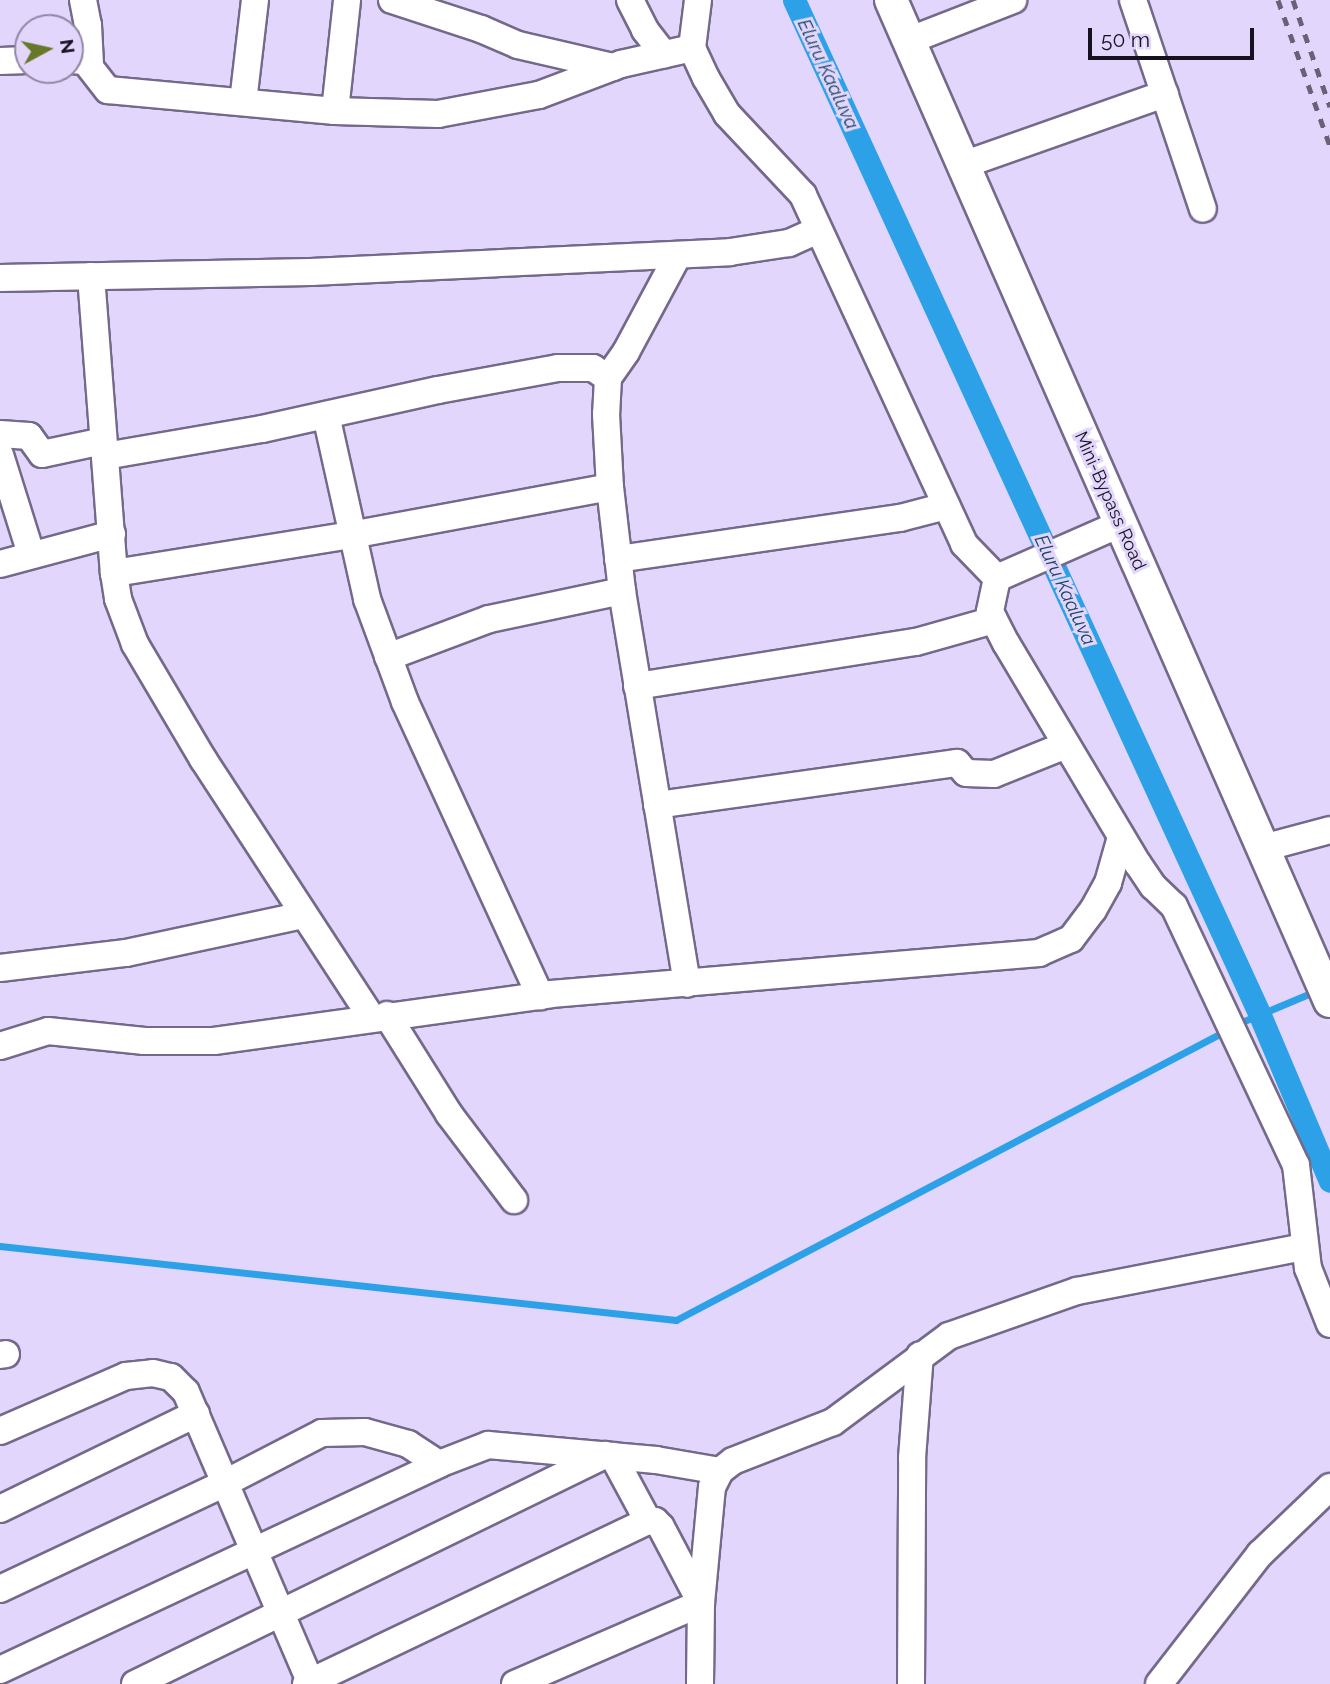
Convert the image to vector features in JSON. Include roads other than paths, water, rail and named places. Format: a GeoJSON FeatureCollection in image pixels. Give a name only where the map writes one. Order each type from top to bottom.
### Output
{"type":"FeatureCollection","features":[{"type":"Feature","properties":{"kind":"main road","name":"Mini-Bypass Road"},"geometry":{"type":"LineString","coordinates":[[891,0],[1330,1001]]}},
{"type":"Feature","properties":{"kind":"street"},"geometry":{"type":"LineString","coordinates":[[83,0],[89,25],[84,46]]}},
{"type":"Feature","properties":{"kind":"street"},"geometry":{"type":"LineString","coordinates":[[243,102],[255,0]]}},
{"type":"Feature","properties":{"kind":"street"},"geometry":{"type":"LineString","coordinates":[[335,111],[347,0]]}},
{"type":"Feature","properties":{"kind":"street"},"geometry":{"type":"LineString","coordinates":[[392,0],[481,29],[518,45],[613,67]]}},
{"type":"Feature","properties":{"kind":"street"},"geometry":{"type":"LineString","coordinates":[[629,0],[645,30],[664,54]]}},
{"type":"Feature","properties":{"kind":"street"},"geometry":{"type":"LineString","coordinates":[[698,0],[692,48],[706,78],[727,114],[803,195],[964,544],[997,578]]}},
{"type":"Feature","properties":{"kind":"street"},"geometry":{"type":"LineString","coordinates":[[908,41],[1013,0]]}},
{"type":"Feature","properties":{"kind":"street"},"geometry":{"type":"LineString","coordinates":[[1133,0],[1203,209]]}},
{"type":"Feature","properties":{"kind":"street"},"geometry":{"type":"LineString","coordinates":[[84,67],[108,90],[335,111],[438,114],[539,95],[613,67],[692,48]]}},
{"type":"Feature","properties":{"kind":"street"},"geometry":{"type":"LineString","coordinates":[[963,165],[1165,94]]}},
{"type":"Feature","properties":{"kind":"street"},"geometry":{"type":"LineString","coordinates":[[0,278],[311,272],[730,252],[789,243],[818,230]]}},
{"type":"Feature","properties":{"kind":"street"},"geometry":{"type":"LineString","coordinates":[[678,255],[626,352],[608,378],[606,414],[610,486],[622,591],[687,984]]}},
{"type":"Feature","properties":{"kind":"street"},"geometry":{"type":"LineString","coordinates":[[91,276],[114,573],[118,599],[135,644],[203,759],[304,915],[514,1200]]}},
{"type":"Feature","properties":{"kind":"street"},"geometry":{"type":"LineString","coordinates":[[0,434],[29,436],[42,454],[104,449],[326,415],[558,368],[593,368],[608,378]]}},
{"type":"Feature","properties":{"kind":"street"},"geometry":{"type":"LineString","coordinates":[[326,415],[367,599],[388,657],[405,702],[540,996]]}},
{"type":"Feature","properties":{"kind":"street"},"geometry":{"type":"LineString","coordinates":[[0,455],[31,554]]}},
{"type":"Feature","properties":{"kind":"street"},"geometry":{"type":"LineString","coordinates":[[114,573],[351,535],[610,486]]}},
{"type":"Feature","properties":{"kind":"street"},"geometry":{"type":"LineString","coordinates":[[618,559],[900,518],[946,506]]}},
{"type":"Feature","properties":{"kind":"street"},"geometry":{"type":"LineString","coordinates":[[997,578],[1120,524]]}},
{"type":"Feature","properties":{"kind":"street"},"geometry":{"type":"LineString","coordinates":[[0,564],[112,534]]}},
{"type":"Feature","properties":{"kind":"street"},"geometry":{"type":"LineString","coordinates":[[997,578],[990,612],[994,620],[1121,838],[1153,886],[1174,906],[1296,1165],[1308,1268],[1330,1324]]}},
{"type":"Feature","properties":{"kind":"street"},"geometry":{"type":"LineString","coordinates":[[388,657],[489,619],[622,591]]}},
{"type":"Feature","properties":{"kind":"street"},"geometry":{"type":"LineString","coordinates":[[637,686],[916,642],[994,620]]}},
{"type":"Feature","properties":{"kind":"street"},"geometry":{"type":"LineString","coordinates":[[657,805],[957,763],[966,774],[994,774],[1066,745]]}},
{"type":"Feature","properties":{"kind":"street"},"geometry":{"type":"LineString","coordinates":[[1265,853],[1330,830]]}},
{"type":"Feature","properties":{"kind":"street"},"geometry":{"type":"LineString","coordinates":[[0,1046],[48,1031],[144,1041],[214,1041],[540,996],[1039,953],[1071,939],[1093,910],[1108,883],[1121,838]]}},
{"type":"Feature","properties":{"kind":"street"},"geometry":{"type":"LineString","coordinates":[[0,968],[140,950],[304,915]]}},
{"type":"Feature","properties":{"kind":"street"},"geometry":{"type":"LineString","coordinates":[[700,1684],[701,1603],[712,1487],[720,1471],[733,1461],[833,1422],[949,1336],[1077,1291],[1304,1247]]}},
{"type":"Feature","properties":{"kind":"street"},"geometry":{"type":"LineString","coordinates":[[911,1684],[912,1458],[920,1355]]}},
{"type":"Feature","properties":{"kind":"street"},"geometry":{"type":"LineString","coordinates":[[0,1431],[77,1395],[140,1373],[171,1377],[186,1392],[196,1414],[309,1683],[648,1521],[655,1521],[661,1527],[701,1603]]}},
{"type":"Feature","properties":{"kind":"street"},"geometry":{"type":"LineString","coordinates":[[0,1509],[196,1414]]}},
{"type":"Feature","properties":{"kind":"street"},"geometry":{"type":"LineString","coordinates":[[0,1589],[225,1483],[322,1433],[365,1433],[408,1444],[439,1464]]}},
{"type":"Feature","properties":{"kind":"street"},"geometry":{"type":"LineString","coordinates":[[0,1670],[439,1464],[488,1445],[609,1456],[720,1471]]}},
{"type":"Feature","properties":{"kind":"street"},"geometry":{"type":"LineString","coordinates":[[609,1456],[648,1521]]}},
{"type":"Feature","properties":{"kind":"street"},"geometry":{"type":"LineString","coordinates":[[135,1684],[609,1456]]}},
{"type":"Feature","properties":{"kind":"street"},"geometry":{"type":"LineString","coordinates":[[1159,1684],[1260,1554],[1330,1487]]}},
{"type":"Feature","properties":{"kind":"street"},"geometry":{"type":"LineString","coordinates":[[515,1684],[701,1603]]}},
{"type":"Feature","properties":{"kind":"waterway","name":"Eluru Kaaluva"},"geometry":{"type":"LineString","coordinates":[[794,0],[1259,1013],[1330,1181]]}},
{"type":"Feature","properties":{"kind":"waterway"},"geometry":{"type":"LineString","coordinates":[[1237,1024],[1316,991]]}},
{"type":"Feature","properties":{"kind":"waterway"},"geometry":{"type":"LineString","coordinates":[[0,1246],[676,1320],[1227,1030]]}},
{"type":"Feature","properties":{"kind":"railway"},"geometry":{"type":"LineString","coordinates":[[1278,0],[1330,146]]}},
{"type":"Feature","properties":{"kind":"railway"},"geometry":{"type":"LineString","coordinates":[[1293,0],[1330,107]]}}]}
